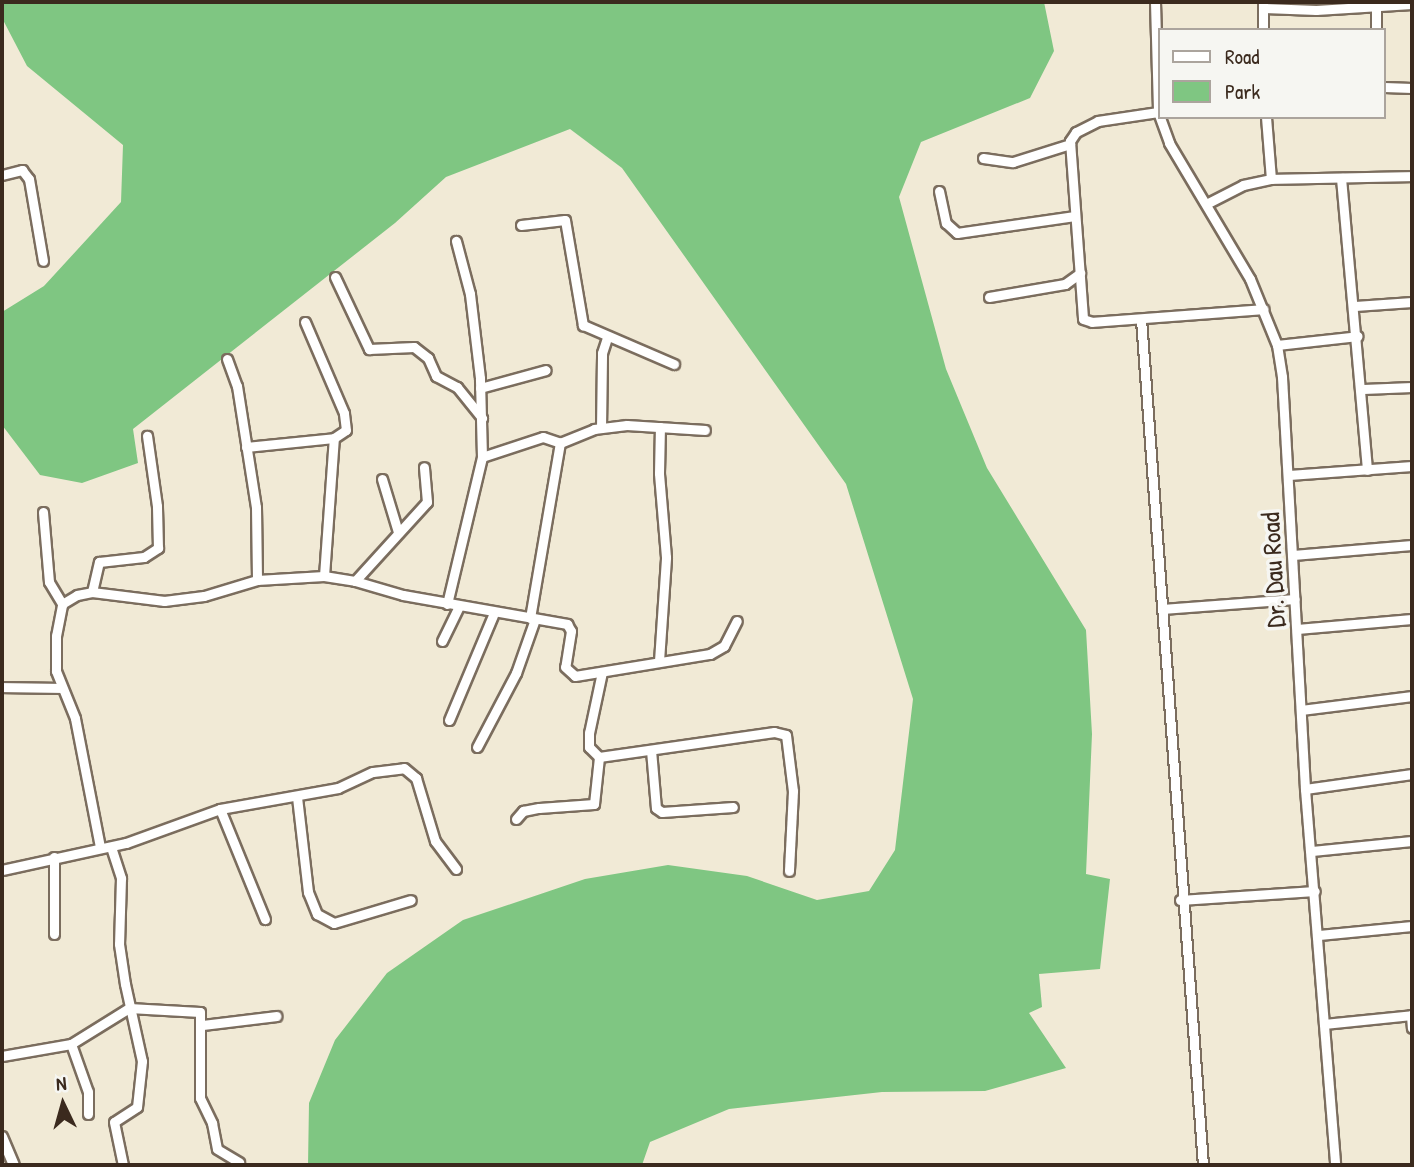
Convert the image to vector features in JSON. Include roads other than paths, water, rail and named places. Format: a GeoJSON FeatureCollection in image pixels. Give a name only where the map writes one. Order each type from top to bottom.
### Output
{"type":"FeatureCollection","features":[{"type":"Feature","properties":{"kind":"main road"},"geometry":{"type":"LineString","coordinates":[[2,1137],[14,1165]]}},
{"type":"Feature","properties":{"kind":"street","name":"Dr. Dau Road"},"geometry":{"type":"LineString","coordinates":[[1155,2],[1158,112]]}},
{"type":"Feature","properties":{"kind":"street"},"geometry":{"type":"LineString","coordinates":[[1263,28],[1263,5],[1316,10],[1409,3]]}},
{"type":"Feature","properties":{"kind":"street"},"geometry":{"type":"LineString","coordinates":[[1376,5],[1376,28]]}},
{"type":"Feature","properties":{"kind":"street"},"geometry":{"type":"LineString","coordinates":[[1386,88],[1412,88]]}},
{"type":"Feature","properties":{"kind":"street"},"geometry":{"type":"LineString","coordinates":[[1158,112],[1098,121],[1076,132],[1070,144],[1084,321],[1264,309]]}},
{"type":"Feature","properties":{"kind":"street","name":"Dr. Dau Road"},"geometry":{"type":"LineString","coordinates":[[1161,119],[1170,143],[1208,203],[1264,309],[1277,345],[1289,475],[1305,789],[1319,935],[1335,1165]]}},
{"type":"Feature","properties":{"kind":"street"},"geometry":{"type":"LineString","coordinates":[[1266,119],[1271,179]]}},
{"type":"Feature","properties":{"kind":"street"},"geometry":{"type":"LineString","coordinates":[[983,158],[1013,162],[1070,144]]}},
{"type":"Feature","properties":{"kind":"street"},"geometry":{"type":"LineString","coordinates":[[2,175],[22,170],[29,179],[43,261]]}},
{"type":"Feature","properties":{"kind":"street"},"geometry":{"type":"LineString","coordinates":[[1208,203],[1243,185],[1271,179],[1412,176]]}},
{"type":"Feature","properties":{"kind":"street"},"geometry":{"type":"LineString","coordinates":[[1341,178],[1356,306],[1367,470]]}},
{"type":"Feature","properties":{"kind":"street"},"geometry":{"type":"LineString","coordinates":[[939,191],[946,223],[957,233],[1075,216]]}},
{"type":"Feature","properties":{"kind":"street"},"geometry":{"type":"LineString","coordinates":[[521,225],[565,220],[581,320],[590,332],[674,364]]}},
{"type":"Feature","properties":{"kind":"street"},"geometry":{"type":"LineString","coordinates":[[447,604],[482,457],[483,419],[470,295],[456,241]]}},
{"type":"Feature","properties":{"kind":"street"},"geometry":{"type":"LineString","coordinates":[[989,297],[1065,284],[1080,273]]}},
{"type":"Feature","properties":{"kind":"street"},"geometry":{"type":"LineString","coordinates":[[335,277],[369,349],[414,347],[428,358],[436,376],[457,387],[483,419]]}},
{"type":"Feature","properties":{"kind":"street"},"geometry":{"type":"LineString","coordinates":[[1356,306],[1412,302]]}},
{"type":"Feature","properties":{"kind":"street"},"geometry":{"type":"LineString","coordinates":[[1141,319],[1180,900],[1203,1165]]}},
{"type":"Feature","properties":{"kind":"street"},"geometry":{"type":"LineString","coordinates":[[246,447],[334,438],[346,430],[344,413],[305,322]]}},
{"type":"Feature","properties":{"kind":"street"},"geometry":{"type":"LineString","coordinates":[[1277,345],[1358,336]]}},
{"type":"Feature","properties":{"kind":"street"},"geometry":{"type":"LineString","coordinates":[[601,428],[602,353],[607,338]]}},
{"type":"Feature","properties":{"kind":"street"},"geometry":{"type":"LineString","coordinates":[[226,359],[237,386],[259,528],[257,580]]}},
{"type":"Feature","properties":{"kind":"street"},"geometry":{"type":"LineString","coordinates":[[480,388],[546,370]]}},
{"type":"Feature","properties":{"kind":"street"},"geometry":{"type":"LineString","coordinates":[[1363,389],[1412,387]]}},
{"type":"Feature","properties":{"kind":"street"},"geometry":{"type":"LineString","coordinates":[[482,457],[543,437],[560,443],[601,428],[660,427],[705,430]]}},
{"type":"Feature","properties":{"kind":"street"},"geometry":{"type":"LineString","coordinates":[[659,661],[666,557],[659,473],[660,427]]}},
{"type":"Feature","properties":{"kind":"street"},"geometry":{"type":"LineString","coordinates":[[92,592],[99,562],[144,557],[158,548],[158,517],[147,436]]}},
{"type":"Feature","properties":{"kind":"street"},"geometry":{"type":"LineString","coordinates":[[324,576],[334,438]]}},
{"type":"Feature","properties":{"kind":"street"},"geometry":{"type":"LineString","coordinates":[[477,747],[516,673],[533,618],[560,443]]}},
{"type":"Feature","properties":{"kind":"street"},"geometry":{"type":"LineString","coordinates":[[1289,475],[1412,466]]}},
{"type":"Feature","properties":{"kind":"street"},"geometry":{"type":"LineString","coordinates":[[355,581],[427,502],[424,467]]}},
{"type":"Feature","properties":{"kind":"street"},"geometry":{"type":"LineString","coordinates":[[382,479],[398,533]]}},
{"type":"Feature","properties":{"kind":"street"},"geometry":{"type":"LineString","coordinates":[[43,512],[50,583],[62,604],[55,651],[60,688],[75,718],[100,847]]}},
{"type":"Feature","properties":{"kind":"street"},"geometry":{"type":"LineString","coordinates":[[1293,555],[1412,545]]}},
{"type":"Feature","properties":{"kind":"street"},"geometry":{"type":"LineString","coordinates":[[62,604],[92,592],[164,601],[204,596],[257,580],[324,576],[447,604],[533,618],[569,627],[565,667],[569,675],[602,672],[718,651],[737,621]]}},
{"type":"Feature","properties":{"kind":"street"},"geometry":{"type":"LineString","coordinates":[[1162,609],[1295,599]]}},
{"type":"Feature","properties":{"kind":"street"},"geometry":{"type":"LineString","coordinates":[[442,641],[459,606]]}},
{"type":"Feature","properties":{"kind":"street"},"geometry":{"type":"LineString","coordinates":[[449,720],[494,613]]}},
{"type":"Feature","properties":{"kind":"street"},"geometry":{"type":"LineString","coordinates":[[1297,629],[1412,619]]}},
{"type":"Feature","properties":{"kind":"street"},"geometry":{"type":"LineString","coordinates":[[516,819],[523,811],[538,808],[594,804],[598,757],[589,747],[589,733],[602,672]]}},
{"type":"Feature","properties":{"kind":"street"},"geometry":{"type":"LineString","coordinates":[[2,687],[60,688]]}},
{"type":"Feature","properties":{"kind":"street"},"geometry":{"type":"LineString","coordinates":[[1301,710],[1412,696]]}},
{"type":"Feature","properties":{"kind":"street"},"geometry":{"type":"LineString","coordinates":[[598,757],[774,732],[786,735],[793,791],[789,871]]}},
{"type":"Feature","properties":{"kind":"street"},"geometry":{"type":"LineString","coordinates":[[651,750],[656,808],[662,812],[733,807]]}},
{"type":"Feature","properties":{"kind":"street"},"geometry":{"type":"LineString","coordinates":[[2,870],[100,847],[111,847],[220,809],[297,797],[354,783],[373,772],[412,770],[435,841],[456,869]]}},
{"type":"Feature","properties":{"kind":"street"},"geometry":{"type":"LineString","coordinates":[[1305,789],[1412,774]]}},
{"type":"Feature","properties":{"kind":"street"},"geometry":{"type":"LineString","coordinates":[[297,797],[308,892],[317,914],[334,923],[411,900]]}},
{"type":"Feature","properties":{"kind":"street"},"geometry":{"type":"LineString","coordinates":[[220,809],[265,919]]}},
{"type":"Feature","properties":{"kind":"street"},"geometry":{"type":"LineString","coordinates":[[1312,851],[1412,841]]}},
{"type":"Feature","properties":{"kind":"street"},"geometry":{"type":"LineString","coordinates":[[111,847],[121,878],[119,944],[142,1072],[136,1107],[114,1122],[122,1165]]}},
{"type":"Feature","properties":{"kind":"street"},"geometry":{"type":"LineString","coordinates":[[54,857],[54,934]]}},
{"type":"Feature","properties":{"kind":"street"},"geometry":{"type":"LineString","coordinates":[[1180,900],[1315,891]]}},
{"type":"Feature","properties":{"kind":"street"},"geometry":{"type":"LineString","coordinates":[[1319,935],[1412,926]]}},
{"type":"Feature","properties":{"kind":"street"},"geometry":{"type":"LineString","coordinates":[[2,1056],[71,1044],[129,1008],[198,1011],[203,1025],[200,1098],[212,1123],[216,1149],[239,1162]]}},
{"type":"Feature","properties":{"kind":"street"},"geometry":{"type":"LineString","coordinates":[[1324,1024],[1412,1015],[1412,1028]]}},
{"type":"Feature","properties":{"kind":"street"},"geometry":{"type":"LineString","coordinates":[[203,1025],[276,1016]]}},
{"type":"Feature","properties":{"kind":"street"},"geometry":{"type":"LineString","coordinates":[[71,1044],[88,1092],[88,1114]]}},
{"type":"Feature","properties":{"kind":"waterway"},"geometry":{"type":"LineString","coordinates":[[2,1150],[8,1165]]}}]}
